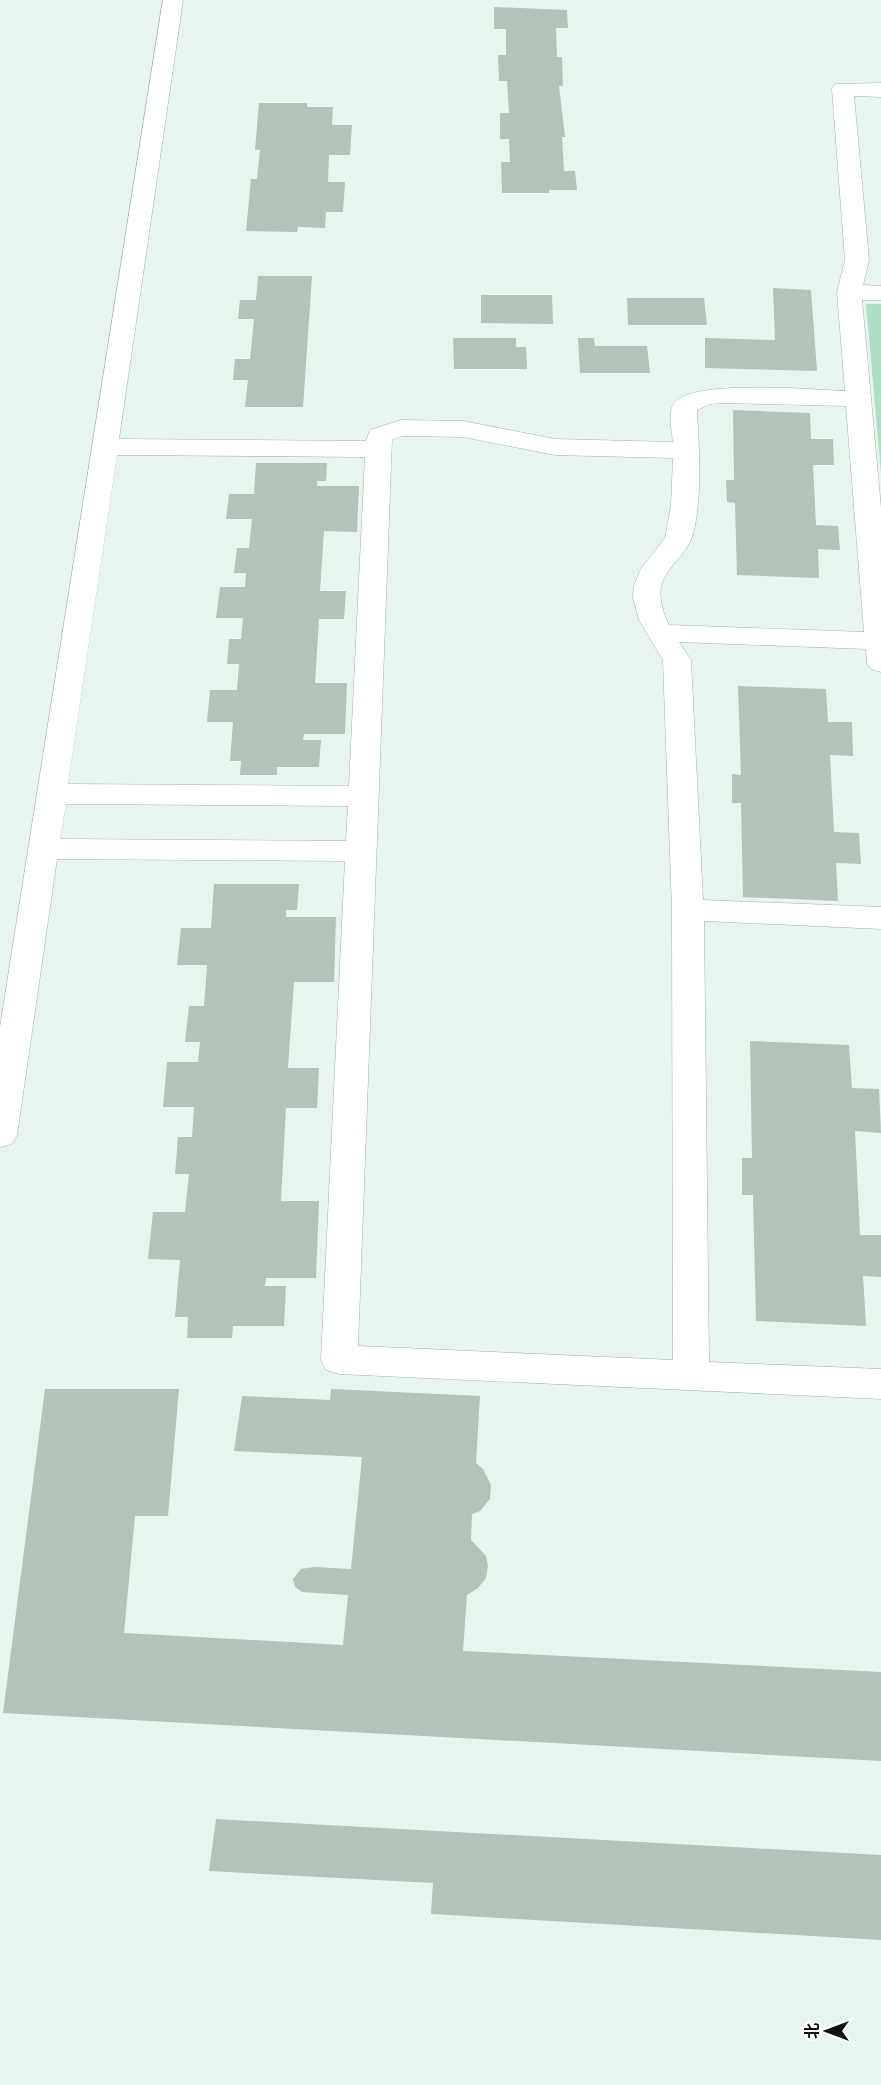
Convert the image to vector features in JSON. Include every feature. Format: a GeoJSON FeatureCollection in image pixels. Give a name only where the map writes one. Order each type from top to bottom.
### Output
{"type":"FeatureCollection","features":[{"type":"Feature","properties":{"kind":"street"},"geometry":{"type":"LineString","coordinates":[[0,1135],[173,0]]}},
{"type":"Feature","properties":{"kind":"street"},"geometry":{"type":"LineString","coordinates":[[659,633],[880,652],[876,548],[858,399],[849,292],[857,260],[843,90],[881,90]]}},
{"type":"Feature","properties":{"kind":"street"},"geometry":{"type":"LineString","coordinates":[[849,292],[881,293]]}},
{"type":"Feature","properties":{"kind":"street"},"geometry":{"type":"LineString","coordinates":[[691,1376],[688,910],[677,660],[659,633],[648,608],[648,588],[651,574],[678,541],[682,526],[686,450],[684,407],[704,397],[725,395],[858,399]]}},
{"type":"Feature","properties":{"kind":"street"},"geometry":{"type":"LineString","coordinates":[[686,450],[555,447],[463,429],[401,428],[379,435],[339,1360],[881,1384]]}},
{"type":"Feature","properties":{"kind":"street"},"geometry":{"type":"LineString","coordinates":[[105,447],[378,449]]}},
{"type":"Feature","properties":{"kind":"street"},"geometry":{"type":"LineString","coordinates":[[52,794],[363,796]]}},
{"type":"Feature","properties":{"kind":"street"},"geometry":{"type":"LineString","coordinates":[[44,849],[361,850]]}},
{"type":"Feature","properties":{"kind":"street"},"geometry":{"type":"LineString","coordinates":[[688,910],[881,918]]}},
{"type":"Feature","properties":{"kind":"green space"},"geometry":{"type":"Polygon","coordinates":[[[866,304],[881,304],[881,473],[866,304]]]}},
{"type":"Feature","properties":{"kind":"building"},"geometry":{"type":"Polygon","coordinates":[[[494,7],[567,10],[568,28],[556,28],[557,57],[562,57],[563,86],[559,86],[565,137],[562,137],[564,171],[575,171],[577,190],[549,190],[549,193],[502,193],[501,162],[510,162],[509,139],[500,139],[500,113],[509,113],[507,81],[499,81],[498,55],[506,55],[506,29],[494,29],[494,7]]]}},
{"type":"Feature","properties":{"kind":"building"},"geometry":{"type":"Polygon","coordinates":[[[259,103],[307,103],[307,107],[333,107],[332,125],[352,125],[350,155],[329,155],[328,182],[345,182],[343,212],[326,212],[325,228],[298,227],[297,232],[246,231],[251,179],[257,179],[260,150],[255,150],[259,103]]]}},
{"type":"Feature","properties":{"kind":"building"},"geometry":{"type":"Polygon","coordinates":[[[258,276],[312,276],[303,407],[245,407],[248,380],[233,380],[235,359],[250,359],[254,319],[238,319],[240,300],[256,300],[258,276]]]}},
{"type":"Feature","properties":{"kind":"building"},"geometry":{"type":"Polygon","coordinates":[[[773,288],[811,290],[817,371],[705,368],[705,338],[775,340],[773,288]]]}},
{"type":"Feature","properties":{"kind":"building"},"geometry":{"type":"Polygon","coordinates":[[[481,295],[552,295],[553,324],[481,323],[481,295]]]}},
{"type":"Feature","properties":{"kind":"building"},"geometry":{"type":"Polygon","coordinates":[[[627,298],[704,298],[707,325],[628,325],[627,298]]]}},
{"type":"Feature","properties":{"kind":"building"},"geometry":{"type":"Polygon","coordinates":[[[453,338],[516,338],[516,347],[526,347],[527,369],[454,369],[453,338]]]}},
{"type":"Feature","properties":{"kind":"building"},"geometry":{"type":"Polygon","coordinates":[[[578,338],[594,338],[595,346],[647,346],[650,373],[580,373],[578,338]]]}},
{"type":"Feature","properties":{"kind":"building"},"geometry":{"type":"Polygon","coordinates":[[[733,410],[810,413],[811,439],[833,439],[834,465],[813,465],[816,525],[838,526],[840,550],[818,549],[819,578],[737,575],[735,503],[727,502],[726,480],[734,480],[733,410]]]}},
{"type":"Feature","properties":{"kind":"building"},"geometry":{"type":"Polygon","coordinates":[[[256,463],[327,463],[326,481],[317,481],[317,486],[359,486],[357,532],[324,531],[320,591],[346,591],[344,619],[319,619],[315,683],[347,683],[345,734],[304,734],[303,740],[321,740],[319,767],[277,767],[277,775],[240,775],[241,761],[230,761],[233,722],[207,722],[210,690],[237,690],[239,664],[227,664],[229,639],[241,639],[243,618],[216,618],[220,587],[245,587],[246,573],[234,573],[237,548],[249,548],[252,519],[226,519],[229,494],[254,494],[256,463]]]}},
{"type":"Feature","properties":{"kind":"building"},"geometry":{"type":"Polygon","coordinates":[[[738,686],[826,689],[828,722],[852,722],[853,756],[830,755],[834,832],[859,833],[861,864],[836,863],[838,901],[743,897],[741,803],[732,803],[732,774],[741,775],[738,686]]]}},
{"type":"Feature","properties":{"kind":"building"},"geometry":{"type":"Polygon","coordinates":[[[214,884],[299,884],[297,910],[286,910],[286,917],[336,917],[334,982],[294,982],[288,1068],[319,1068],[317,1108],[286,1108],[281,1201],[319,1201],[316,1278],[266,1278],[265,1286],[286,1286],[284,1326],[233,1326],[232,1338],[187,1338],[188,1317],[175,1317],[180,1260],[148,1259],[153,1212],[185,1212],[189,1174],[175,1174],[178,1137],[192,1137],[194,1107],[163,1107],[167,1062],[198,1062],[200,1042],[185,1042],[189,1006],[204,1006],[207,965],[177,965],[181,928],[211,928],[214,884]]]}},
{"type":"Feature","properties":{"kind":"building"},"geometry":{"type":"Polygon","coordinates":[[[750,1041],[849,1045],[852,1088],[879,1089],[881,1133],[855,1131],[860,1235],[881,1235],[881,1277],[863,1276],[866,1326],[756,1321],[753,1195],[742,1195],[742,1158],[752,1158],[750,1041]]]}},
{"type":"Feature","properties":{"kind":"building"},"geometry":{"type":"Polygon","coordinates":[[[45,1389],[179,1389],[168,1516],[135,1516],[124,1633],[343,1645],[348,1595],[302,1592],[295,1587],[293,1579],[301,1569],[314,1567],[351,1569],[362,1457],[234,1451],[242,1396],[330,1400],[331,1389],[480,1396],[476,1463],[483,1469],[491,1485],[490,1499],[480,1511],[472,1514],[471,1540],[486,1556],[488,1566],[486,1578],[478,1588],[467,1595],[463,1651],[881,1672],[881,1761],[3,1713],[45,1389]]]}},
{"type":"Feature","properties":{"kind":"building"},"geometry":{"type":"Polygon","coordinates":[[[216,1819],[881,1855],[881,1940],[431,1914],[433,1883],[209,1871],[216,1819]]]}}]}
